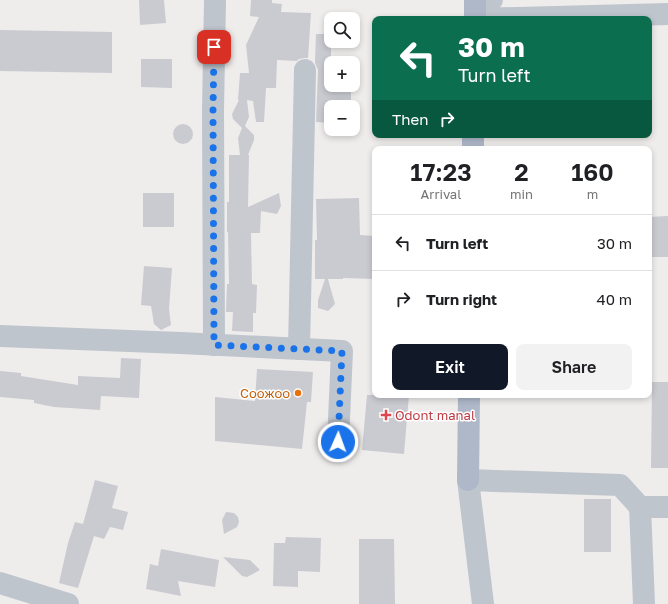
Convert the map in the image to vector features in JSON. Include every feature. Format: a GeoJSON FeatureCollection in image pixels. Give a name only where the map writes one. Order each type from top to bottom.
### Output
{"type":"FeatureCollection","features":[{"type":"Feature","properties":{"kind":"main road"},"geometry":{"type":"LineString","coordinates":[[475,16],[476,0]]}},
{"type":"Feature","properties":{"kind":"main road"},"geometry":{"type":"LineString","coordinates":[[468,480],[469,398]]}},
{"type":"Feature","properties":{"kind":"street"},"geometry":{"type":"LineString","coordinates":[[214,345],[213,110],[215,0]]}},
{"type":"Feature","properties":{"kind":"street"},"geometry":{"type":"LineString","coordinates":[[478,16],[492,0]]}},
{"type":"Feature","properties":{"kind":"street"},"geometry":{"type":"LineString","coordinates":[[591,16],[668,14]]}},
{"type":"Feature","properties":{"kind":"street"},"geometry":{"type":"LineString","coordinates":[[299,349],[305,70]]}},
{"type":"Feature","properties":{"kind":"street"},"geometry":{"type":"LineString","coordinates":[[0,336],[342,351],[338,442]]}},
{"type":"Feature","properties":{"kind":"street"},"geometry":{"type":"LineString","coordinates":[[483,604],[468,480],[620,485],[640,508],[644,604]]}},
{"type":"Feature","properties":{"kind":"street"},"geometry":{"type":"LineString","coordinates":[[640,508],[668,507]]}},
{"type":"Feature","properties":{"kind":"street"},"geometry":{"type":"LineString","coordinates":[[0,583],[68,604]]}},
{"type":"Feature","properties":{"kind":"building"},"geometry":{"type":"Polygon","coordinates":[[[139,0],[164,0],[166,23],[140,25],[139,0]]]}},
{"type":"Feature","properties":{"kind":"building"},"geometry":{"type":"Polygon","coordinates":[[[251,0],[272,0],[272,3],[282,4],[281,12],[311,13],[308,58],[299,59],[297,61],[277,60],[276,88],[266,88],[264,122],[256,122],[253,101],[247,100],[249,117],[245,126],[254,135],[254,140],[248,155],[248,207],[279,193],[281,206],[277,214],[261,211],[260,233],[251,233],[252,284],[257,285],[256,313],[253,313],[253,332],[232,331],[233,312],[226,312],[227,284],[229,284],[227,202],[229,202],[229,155],[240,155],[238,138],[242,128],[233,119],[232,114],[239,100],[240,73],[249,73],[246,45],[259,17],[250,16],[251,0]]]}},
{"type":"Feature","properties":{"kind":"building"},"geometry":{"type":"Polygon","coordinates":[[[0,30],[112,32],[112,73],[0,71],[0,30]]]}},
{"type":"Feature","properties":{"kind":"building"},"geometry":{"type":"Polygon","coordinates":[[[316,34],[324,34],[324,48],[331,48],[331,56],[324,56],[324,92],[351,92],[351,100],[324,100],[324,123],[316,122],[318,70],[315,63],[316,34]]]}},
{"type":"Feature","properties":{"kind":"building"},"geometry":{"type":"Polygon","coordinates":[[[141,59],[172,59],[172,88],[141,87],[141,59]]]}},
{"type":"Feature","properties":{"kind":"building"},"geometry":{"type":"Polygon","coordinates":[[[183,124],[190,127],[193,134],[190,141],[183,144],[176,141],[173,134],[176,127],[183,124]]]}},
{"type":"Feature","properties":{"kind":"building"},"geometry":{"type":"Polygon","coordinates":[[[143,193],[174,193],[174,227],[143,227],[143,193]]]}},
{"type":"Feature","properties":{"kind":"building"},"geometry":{"type":"Polygon","coordinates":[[[359,198],[360,235],[372,236],[372,279],[328,279],[335,304],[328,311],[318,308],[318,300],[325,279],[315,279],[315,240],[317,240],[316,199],[359,198]]]}},
{"type":"Feature","properties":{"kind":"building"},"geometry":{"type":"Polygon","coordinates":[[[668,216],[668,257],[652,257],[652,217],[668,216]]]}},
{"type":"Feature","properties":{"kind":"building"},"geometry":{"type":"Polygon","coordinates":[[[144,266],[172,268],[169,309],[171,325],[161,330],[154,324],[151,306],[141,305],[144,266]]]}},
{"type":"Feature","properties":{"kind":"building"},"geometry":{"type":"Polygon","coordinates":[[[121,358],[141,359],[139,398],[101,396],[100,410],[54,407],[34,403],[34,400],[0,397],[0,371],[21,373],[21,376],[78,385],[78,376],[120,378],[121,358]]]}},
{"type":"Feature","properties":{"kind":"building"},"geometry":{"type":"Polygon","coordinates":[[[257,369],[313,372],[311,402],[307,402],[302,449],[215,441],[215,397],[255,401],[257,369]]]}},
{"type":"Feature","properties":{"kind":"building"},"geometry":{"type":"Polygon","coordinates":[[[652,382],[668,382],[668,468],[651,468],[652,382]]]}},
{"type":"Feature","properties":{"kind":"building"},"geometry":{"type":"Polygon","coordinates":[[[367,395],[372,395],[372,398],[409,398],[404,454],[362,450],[367,395]]]}},
{"type":"Feature","properties":{"kind":"building"},"geometry":{"type":"Polygon","coordinates":[[[95,480],[118,486],[112,508],[128,512],[123,530],[110,527],[104,539],[94,536],[78,588],[59,583],[68,543],[75,522],[83,524],[95,480]]]}},
{"type":"Feature","properties":{"kind":"building"},"geometry":{"type":"Polygon","coordinates":[[[584,499],[611,499],[611,552],[584,552],[584,499]]]}},
{"type":"Feature","properties":{"kind":"building"},"geometry":{"type":"Polygon","coordinates":[[[226,512],[234,513],[238,517],[239,522],[237,527],[224,534],[222,520],[226,512]]]}},
{"type":"Feature","properties":{"kind":"building"},"geometry":{"type":"Polygon","coordinates":[[[286,537],[321,538],[320,572],[298,571],[298,587],[273,586],[274,543],[285,543],[286,537]]]}},
{"type":"Feature","properties":{"kind":"building"},"geometry":{"type":"Polygon","coordinates":[[[359,539],[394,539],[395,604],[359,604],[359,539]]]}},
{"type":"Feature","properties":{"kind":"building"},"geometry":{"type":"Polygon","coordinates":[[[161,549],[219,560],[215,587],[178,581],[181,596],[146,589],[150,564],[158,566],[161,549]]]}},
{"type":"Feature","properties":{"kind":"building"},"geometry":{"type":"Polygon","coordinates":[[[223,557],[250,560],[260,570],[247,577],[242,576],[223,557]]]}},
{"type":"Feature","properties":{"kind":"place","name":"Соожоо"},"geometry":{"type":"Point","coordinates":[298,393]}},
{"type":"Feature","properties":{"kind":"place","name":"Odont manal"},"geometry":{"type":"Point","coordinates":[386,415]}},
{"type":"Feature","properties":{"kind":"route"},"geometry":{"type":"LineString","coordinates":[[214,47],[214,345],[342,351],[338,442]]}}]}
